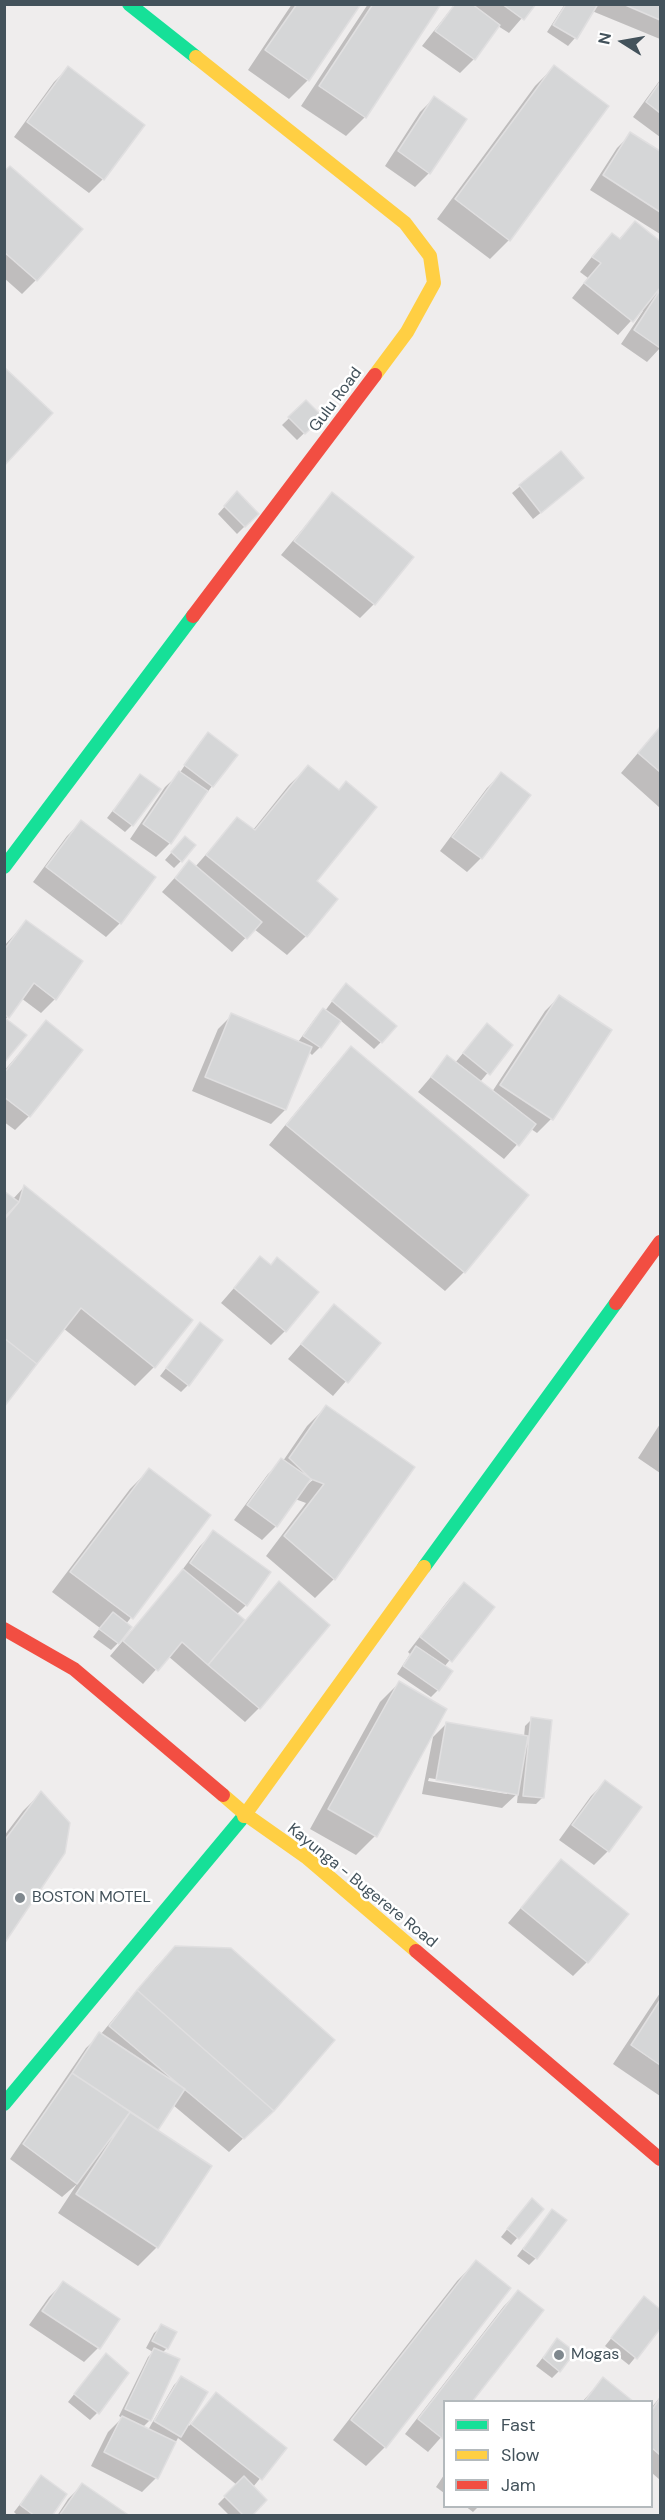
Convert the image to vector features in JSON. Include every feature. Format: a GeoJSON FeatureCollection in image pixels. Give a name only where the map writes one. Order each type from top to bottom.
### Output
{"type":"FeatureCollection","features":[{"type":"Feature","properties":{"kind":"street","name":"Gulu Road"},"geometry":{"type":"LineString","coordinates":[[4,867],[407,332],[434,283],[430,256],[405,223],[129,4]]}},
{"type":"Feature","properties":{"kind":"street"},"geometry":{"type":"LineString","coordinates":[[4,2104],[245,1814],[660,1242]]}},
{"type":"Feature","properties":{"kind":"street","name":"Kayunga - Bugerere Road"},"geometry":{"type":"LineString","coordinates":[[4,1629],[74,1670],[245,1814],[306,1857],[660,2159]]}},
{"type":"Feature","properties":{"kind":"building"},"geometry":{"type":"Polygon","coordinates":[[[297,4],[361,4],[309,81],[265,50],[297,4]]]}},
{"type":"Feature","properties":{"kind":"building"},"geometry":{"type":"Polygon","coordinates":[[[373,4],[441,4],[366,118],[319,86],[373,4]]]}},
{"type":"Feature","properties":{"kind":"building"},"geometry":{"type":"Polygon","coordinates":[[[455,4],[472,4],[500,25],[475,60],[435,31],[455,4]]]}},
{"type":"Feature","properties":{"kind":"building"},"geometry":{"type":"Polygon","coordinates":[[[502,4],[536,4],[524,20],[502,4]]]}},
{"type":"Feature","properties":{"kind":"building"},"geometry":{"type":"Polygon","coordinates":[[[566,4],[598,4],[577,39],[553,25],[566,4]]]}},
{"type":"Feature","properties":{"kind":"building"},"geometry":{"type":"Polygon","coordinates":[[[623,4],[660,4],[660,20],[623,4]]]}},
{"type":"Feature","properties":{"kind":"building"},"geometry":{"type":"Polygon","coordinates":[[[554,65],[609,106],[510,241],[455,199],[554,65]]]}},
{"type":"Feature","properties":{"kind":"building"},"geometry":{"type":"Polygon","coordinates":[[[68,66],[145,125],[104,180],[27,122],[68,66]]]}},
{"type":"Feature","properties":{"kind":"building"},"geometry":{"type":"Polygon","coordinates":[[[660,82],[660,113],[646,102],[660,82]]]}},
{"type":"Feature","properties":{"kind":"building"},"geometry":{"type":"Polygon","coordinates":[[[434,96],[467,119],[430,174],[398,151],[434,96]]]}},
{"type":"Feature","properties":{"kind":"building"},"geometry":{"type":"Polygon","coordinates":[[[630,132],[660,151],[660,212],[603,175],[630,132]]]}},
{"type":"Feature","properties":{"kind":"building"},"geometry":{"type":"Polygon","coordinates":[[[10,166],[83,229],[37,281],[4,252],[4,171],[10,166]]]}},
{"type":"Feature","properties":{"kind":"building"},"geometry":{"type":"Polygon","coordinates":[[[635,221],[660,241],[660,288],[633,322],[584,283],[601,263],[592,257],[612,233],[620,239],[635,221]]]}},
{"type":"Feature","properties":{"kind":"building"},"geometry":{"type":"Polygon","coordinates":[[[660,290],[660,348],[634,330],[660,290]]]}},
{"type":"Feature","properties":{"kind":"building"},"geometry":{"type":"Polygon","coordinates":[[[4,367],[53,413],[4,466],[4,367]]]}},
{"type":"Feature","properties":{"kind":"building"},"geometry":{"type":"Polygon","coordinates":[[[306,400],[323,417],[305,434],[288,417],[306,400]]]}},
{"type":"Feature","properties":{"kind":"building"},"geometry":{"type":"Polygon","coordinates":[[[561,451],[584,478],[541,513],[519,485],[561,451]]]}},
{"type":"Feature","properties":{"kind":"building"},"geometry":{"type":"Polygon","coordinates":[[[237,491],[259,514],[245,527],[224,506],[237,491]]]}},
{"type":"Feature","properties":{"kind":"building"},"geometry":{"type":"Polygon","coordinates":[[[332,492],[414,557],[375,605],[294,541],[332,492]]]}},
{"type":"Feature","properties":{"kind":"building"},"geometry":{"type":"Polygon","coordinates":[[[660,727],[660,772],[638,753],[660,727]]]}},
{"type":"Feature","properties":{"kind":"building"},"geometry":{"type":"Polygon","coordinates":[[[208,732],[238,755],[213,787],[184,765],[208,732]]]}},
{"type":"Feature","properties":{"kind":"building"},"geometry":{"type":"Polygon","coordinates":[[[308,765],[339,790],[346,781],[377,807],[317,881],[338,899],[307,937],[206,855],[237,817],[255,830],[308,765]]]}},
{"type":"Feature","properties":{"kind":"building"},"geometry":{"type":"Polygon","coordinates":[[[179,771],[208,791],[171,844],[143,824],[179,771]]]}},
{"type":"Feature","properties":{"kind":"building"},"geometry":{"type":"Polygon","coordinates":[[[501,772],[531,795],[482,859],[452,837],[501,772]]]}},
{"type":"Feature","properties":{"kind":"building"},"geometry":{"type":"Polygon","coordinates":[[[140,774],[161,789],[133,826],[113,811],[140,774]]]}},
{"type":"Feature","properties":{"kind":"building"},"geometry":{"type":"Polygon","coordinates":[[[81,820],[156,877],[121,924],[46,867],[81,820]]]}},
{"type":"Feature","properties":{"kind":"building"},"geometry":{"type":"Polygon","coordinates":[[[185,836],[196,845],[182,862],[171,852],[185,836]]]}},
{"type":"Feature","properties":{"kind":"building"},"geometry":{"type":"Polygon","coordinates":[[[189,860],[262,922],[247,939],[175,878],[189,860]]]}},
{"type":"Feature","properties":{"kind":"building"},"geometry":{"type":"Polygon","coordinates":[[[26,920],[83,961],[56,1000],[34,983],[9,1018],[4,1014],[4,950],[26,920]]]}},
{"type":"Feature","properties":{"kind":"building"},"geometry":{"type":"Polygon","coordinates":[[[346,983],[397,1026],[382,1043],[332,1001],[346,983]]]}},
{"type":"Feature","properties":{"kind":"building"},"geometry":{"type":"Polygon","coordinates":[[[559,995],[612,1030],[553,1120],[500,1085],[559,995]]]}},
{"type":"Feature","properties":{"kind":"building"},"geometry":{"type":"Polygon","coordinates":[[[323,1008],[341,1021],[321,1048],[303,1036],[323,1008]]]}},
{"type":"Feature","properties":{"kind":"building"},"geometry":{"type":"Polygon","coordinates":[[[231,1013],[312,1047],[286,1110],[205,1077],[231,1013]]]}},
{"type":"Feature","properties":{"kind":"building"},"geometry":{"type":"Polygon","coordinates":[[[4,1017],[27,1035],[4,1063],[4,1017]]]}},
{"type":"Feature","properties":{"kind":"building"},"geometry":{"type":"Polygon","coordinates":[[[46,1020],[83,1050],[30,1117],[4,1097],[4,1073],[46,1020]]]}},
{"type":"Feature","properties":{"kind":"building"},"geometry":{"type":"Polygon","coordinates":[[[487,1023],[513,1045],[490,1075],[463,1053],[487,1023]]]}},
{"type":"Feature","properties":{"kind":"building"},"geometry":{"type":"Polygon","coordinates":[[[351,1046],[529,1195],[465,1273],[286,1125],[351,1046]]]}},
{"type":"Feature","properties":{"kind":"building"},"geometry":{"type":"Polygon","coordinates":[[[447,1055],[536,1124],[519,1146],[431,1077],[447,1055]]]}},
{"type":"Feature","properties":{"kind":"building"},"geometry":{"type":"Polygon","coordinates":[[[24,1185],[193,1320],[155,1368],[81,1308],[37,1364],[4,1338],[4,1218],[19,1202],[24,1185]]]}},
{"type":"Feature","properties":{"kind":"building"},"geometry":{"type":"Polygon","coordinates":[[[4,1191],[19,1202],[4,1220],[4,1191]]]}},
{"type":"Feature","properties":{"kind":"building"},"geometry":{"type":"Polygon","coordinates":[[[260,1256],[271,1265],[277,1257],[319,1292],[286,1332],[234,1288],[260,1256]]]}},
{"type":"Feature","properties":{"kind":"building"},"geometry":{"type":"Polygon","coordinates":[[[334,1304],[381,1343],[348,1383],[301,1344],[334,1304]]]}},
{"type":"Feature","properties":{"kind":"building"},"geometry":{"type":"Polygon","coordinates":[[[200,1322],[223,1340],[189,1386],[166,1368],[200,1322]]]}},
{"type":"Feature","properties":{"kind":"building"},"geometry":{"type":"Polygon","coordinates":[[[4,1338],[37,1364],[4,1407],[4,1338]]]}},
{"type":"Feature","properties":{"kind":"building"},"geometry":{"type":"Polygon","coordinates":[[[326,1405],[415,1467],[335,1580],[284,1536],[324,1484],[311,1479],[289,1458],[326,1405]]]}},
{"type":"Feature","properties":{"kind":"building"},"geometry":{"type":"Polygon","coordinates":[[[281,1458],[311,1479],[277,1527],[247,1505],[281,1458]]]}},
{"type":"Feature","properties":{"kind":"building"},"geometry":{"type":"Polygon","coordinates":[[[149,1468],[211,1515],[133,1619],[70,1572],[149,1468]]]}},
{"type":"Feature","properties":{"kind":"building"},"geometry":{"type":"Polygon","coordinates":[[[213,1530],[271,1572],[247,1606],[190,1563],[213,1530]]]}},
{"type":"Feature","properties":{"kind":"building"},"geometry":{"type":"Polygon","coordinates":[[[183,1569],[245,1620],[208,1665],[182,1642],[158,1671],[123,1641],[183,1569]]]}},
{"type":"Feature","properties":{"kind":"building"},"geometry":{"type":"Polygon","coordinates":[[[279,1581],[330,1625],[260,1709],[208,1665],[279,1581]]]}},
{"type":"Feature","properties":{"kind":"building"},"geometry":{"type":"Polygon","coordinates":[[[464,1582],[495,1607],[452,1662],[420,1637],[464,1582]]]}},
{"type":"Feature","properties":{"kind":"building"},"geometry":{"type":"Polygon","coordinates":[[[113,1612],[132,1627],[119,1644],[99,1629],[113,1612]]]}},
{"type":"Feature","properties":{"kind":"building"},"geometry":{"type":"Polygon","coordinates":[[[416,1646],[453,1671],[439,1691],[403,1666],[416,1646]]]}},
{"type":"Feature","properties":{"kind":"building"},"geometry":{"type":"Polygon","coordinates":[[[399,1681],[447,1709],[377,1837],[328,1809],[399,1681]]]}},
{"type":"Feature","properties":{"kind":"building"},"geometry":{"type":"Polygon","coordinates":[[[531,1717],[552,1720],[544,1798],[523,1796],[531,1717]]]}},
{"type":"Feature","properties":{"kind":"building"},"geometry":{"type":"Polygon","coordinates":[[[446,1722],[528,1736],[518,1795],[436,1780],[446,1722]]]}},
{"type":"Feature","properties":{"kind":"building"},"geometry":{"type":"Polygon","coordinates":[[[605,1780],[642,1807],[609,1852],[572,1825],[605,1780]]]}},
{"type":"Feature","properties":{"kind":"building","name":"BOSTON MOTEL"},"geometry":{"type":"Polygon","coordinates":[[[41,1791],[70,1823],[65,1853],[4,1944],[4,1841],[41,1791]]]}},
{"type":"Feature","properties":{"kind":"building"},"geometry":{"type":"Polygon","coordinates":[[[561,1859],[629,1914],[588,1963],[521,1908],[561,1859]]]}},
{"type":"Feature","properties":{"kind":"building"},"geometry":{"type":"Polygon","coordinates":[[[175,1946],[231,1948],[335,2040],[274,2111],[137,1990],[175,1946]]]}},
{"type":"Feature","properties":{"kind":"building"},"geometry":{"type":"Polygon","coordinates":[[[137,1990],[274,2111],[244,2139],[109,2026],[137,1990]]]}},
{"type":"Feature","properties":{"kind":"building"},"geometry":{"type":"Polygon","coordinates":[[[660,2000],[660,2065],[631,2045],[660,2000]]]}},
{"type":"Feature","properties":{"kind":"building"},"geometry":{"type":"Polygon","coordinates":[[[99,2032],[185,2089],[158,2130],[72,2073],[99,2032]]]}},
{"type":"Feature","properties":{"kind":"building"},"geometry":{"type":"Polygon","coordinates":[[[72,2073],[130,2112],[77,2184],[23,2144],[72,2073]]]}},
{"type":"Feature","properties":{"kind":"building"},"geometry":{"type":"Polygon","coordinates":[[[130,2112],[212,2166],[158,2248],[76,2194],[130,2112]]]}},
{"type":"Feature","properties":{"kind":"building"},"geometry":{"type":"Polygon","coordinates":[[[532,2198],[544,2209],[519,2239],[507,2229],[532,2198]]]}},
{"type":"Feature","properties":{"kind":"building"},"geometry":{"type":"Polygon","coordinates":[[[552,2209],[567,2220],[537,2259],[523,2249],[552,2209]]]}},
{"type":"Feature","properties":{"kind":"building"},"geometry":{"type":"Polygon","coordinates":[[[476,2260],[511,2288],[386,2448],[351,2420],[476,2260]]]}},
{"type":"Feature","properties":{"kind":"building"},"geometry":{"type":"Polygon","coordinates":[[[63,2281],[120,2319],[100,2349],[42,2311],[63,2281]]]}},
{"type":"Feature","properties":{"kind":"building"},"geometry":{"type":"Polygon","coordinates":[[[518,2290],[544,2310],[474,2400],[443,2400],[443,2439],[418,2419],[518,2290]]]}},
{"type":"Feature","properties":{"kind":"building"},"geometry":{"type":"Polygon","coordinates":[[[644,2296],[660,2309],[660,2329],[637,2359],[611,2338],[644,2296]]]}},
{"type":"Feature","properties":{"kind":"building"},"geometry":{"type":"Polygon","coordinates":[[[161,2324],[177,2332],[168,2349],[152,2341],[161,2324]]]}},
{"type":"Feature","properties":{"kind":"building","name":"Mogas"},"geometry":{"type":"Polygon","coordinates":[[[557,2338],[575,2352],[560,2372],[543,2358],[557,2338]]]}},
{"type":"Feature","properties":{"kind":"building"},"geometry":{"type":"Polygon","coordinates":[[[154,2348],[180,2359],[151,2421],[125,2409],[154,2348]]]}},
{"type":"Feature","properties":{"kind":"building"},"geometry":{"type":"Polygon","coordinates":[[[106,2353],[129,2373],[99,2414],[74,2394],[106,2353]]]}},
{"type":"Feature","properties":{"kind":"building"},"geometry":{"type":"Polygon","coordinates":[[[181,2376],[208,2392],[181,2437],[154,2421],[181,2376]]]}},
{"type":"Feature","properties":{"kind":"building"},"geometry":{"type":"Polygon","coordinates":[[[603,2377],[632,2400],[586,2400],[603,2377]]]}},
{"type":"Feature","properties":{"kind":"building"},"geometry":{"type":"Polygon","coordinates":[[[216,2392],[287,2448],[262,2480],[191,2424],[216,2392]]]}},
{"type":"Feature","properties":{"kind":"building"},"geometry":{"type":"Polygon","coordinates":[[[660,2398],[660,2455],[653,2449],[653,2408],[660,2398]]]}},
{"type":"Feature","properties":{"kind":"building"},"geometry":{"type":"Polygon","coordinates":[[[122,2416],[176,2442],[158,2479],[104,2452],[122,2416]]]}},
{"type":"Feature","properties":{"kind":"building"},"geometry":{"type":"Polygon","coordinates":[[[41,2475],[67,2494],[52,2516],[35,2516],[20,2505],[41,2475]]]}},
{"type":"Feature","properties":{"kind":"building"},"geometry":{"type":"Polygon","coordinates":[[[244,2476],[267,2500],[252,2516],[244,2516],[224,2496],[244,2476]]]}},
{"type":"Feature","properties":{"kind":"building"},"geometry":{"type":"Polygon","coordinates":[[[82,2483],[130,2516],[59,2516],[82,2483]]]}},
{"type":"Feature","properties":{"kind":"traffic: fast"},"geometry":{"type":"LineString","coordinates":[[129,4],[196,57]]}},
{"type":"Feature","properties":{"kind":"traffic: fast"},"geometry":{"type":"LineString","coordinates":[[4,867],[193,616]]}},
{"type":"Feature","properties":{"kind":"traffic: fast"},"geometry":{"type":"LineString","coordinates":[[424,1567],[616,1303]]}},
{"type":"Feature","properties":{"kind":"traffic: fast"},"geometry":{"type":"LineString","coordinates":[[4,2104],[244,1816]]}},
{"type":"Feature","properties":{"kind":"traffic: slow"},"geometry":{"type":"LineString","coordinates":[[196,57],[405,223],[430,256],[434,283],[407,332],[375,375]]}},
{"type":"Feature","properties":{"kind":"traffic: slow"},"geometry":{"type":"LineString","coordinates":[[244,1816],[424,1567]]}},
{"type":"Feature","properties":{"kind":"traffic: slow"},"geometry":{"type":"LineString","coordinates":[[223,1795],[245,1814],[306,1857],[416,1951]]}},
{"type":"Feature","properties":{"kind":"traffic: jam"},"geometry":{"type":"LineString","coordinates":[[193,616],[375,375]]}},
{"type":"Feature","properties":{"kind":"traffic: jam"},"geometry":{"type":"LineString","coordinates":[[616,1303],[660,1242]]}},
{"type":"Feature","properties":{"kind":"traffic: jam"},"geometry":{"type":"LineString","coordinates":[[4,1629],[74,1669],[223,1795]]}},
{"type":"Feature","properties":{"kind":"traffic: jam"},"geometry":{"type":"LineString","coordinates":[[416,1951],[660,2159]]}},
{"type":"Feature","properties":{"kind":"place","name":"BOSTON MOTEL"},"geometry":{"type":"Point","coordinates":[20,1898]}},
{"type":"Feature","properties":{"kind":"place","name":"Mogas"},"geometry":{"type":"Point","coordinates":[559,2355]}}]}
